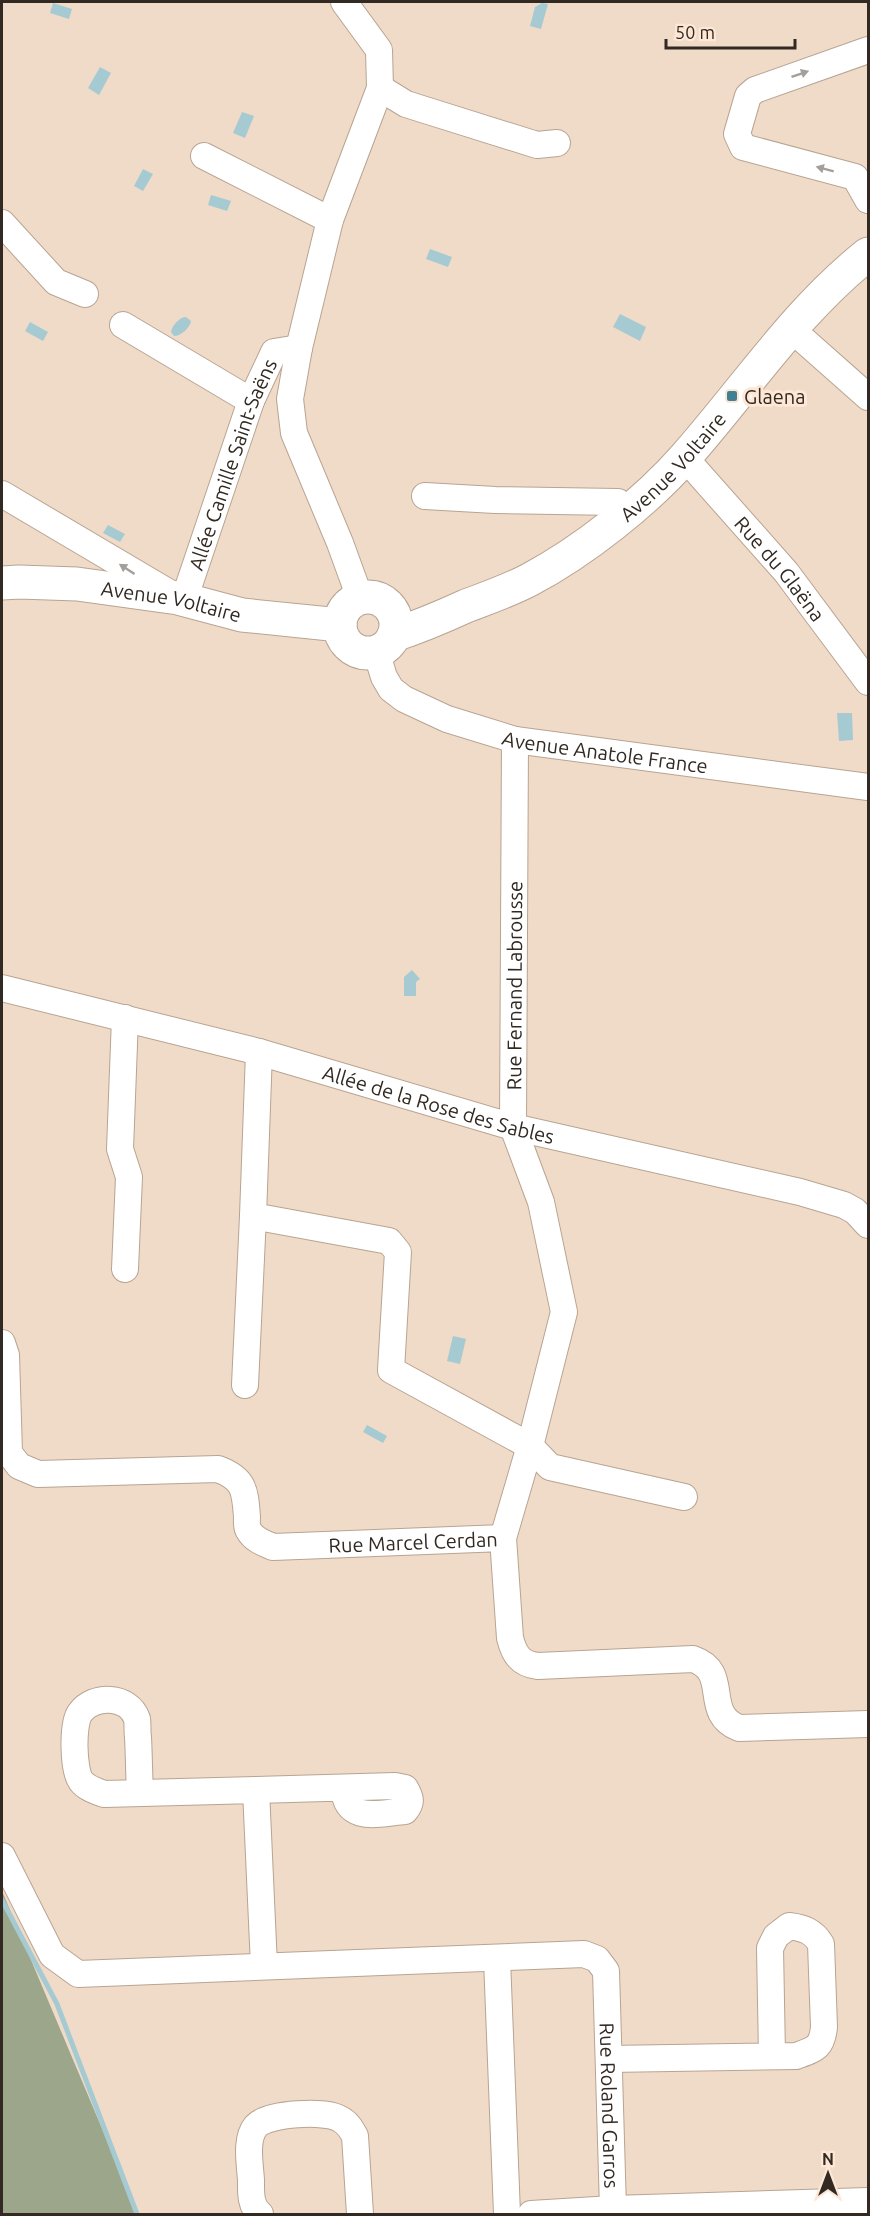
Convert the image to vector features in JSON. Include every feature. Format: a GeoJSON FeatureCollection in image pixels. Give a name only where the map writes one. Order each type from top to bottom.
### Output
{"type":"FeatureCollection","features":[{"type":"Feature","properties":{"kind":"main road","name":"Avenue Voltaire"},"geometry":{"type":"LineString","coordinates":[[387,632],[421,613],[466,606],[507,590],[544,571],[624,514],[685,458],[790,328],[843,274],[868,254]]}},
{"type":"Feature","properties":{"kind":"main road","name":"Avenue Voltaire"},"geometry":{"type":"LineString","coordinates":[[2,584],[19,582],[77,584],[178,598],[242,615],[340,625]]}},
{"type":"Feature","properties":{"kind":"main road"},"geometry":{"type":"LineString","coordinates":[[360,598],[378,599],[386,603],[387,632],[359,651],[345,641],[340,625],[345,608],[360,598]]}},
{"type":"Feature","properties":{"kind":"street","name":"Allée Camille Saint-Saëns"},"geometry":{"type":"LineString","coordinates":[[344,2],[379,50],[380,88],[330,220],[298,348],[290,399],[294,433],[360,598]]}},
{"type":"Feature","properties":{"kind":"street"},"geometry":{"type":"LineString","coordinates":[[868,50],[755,90],[748,96],[737,134],[743,147],[855,177],[868,201]]}},
{"type":"Feature","properties":{"kind":"street"},"geometry":{"type":"LineString","coordinates":[[380,88],[406,104],[537,146],[557,143]]}},
{"type":"Feature","properties":{"kind":"street"},"geometry":{"type":"LineString","coordinates":[[204,156],[330,220]]}},
{"type":"Feature","properties":{"kind":"street"},"geometry":{"type":"LineString","coordinates":[[2,223],[56,282],[86,294]]}},
{"type":"Feature","properties":{"kind":"street"},"geometry":{"type":"LineString","coordinates":[[123,325],[251,401]]}},
{"type":"Feature","properties":{"kind":"street"},"geometry":{"type":"LineString","coordinates":[[790,328],[868,397]]}},
{"type":"Feature","properties":{"kind":"street","name":"Allée Camille Saint-Saëns"},"geometry":{"type":"LineString","coordinates":[[178,598],[188,588],[251,401],[274,352],[298,348]]}},
{"type":"Feature","properties":{"kind":"street","name":"Rue du Glaëna"},"geometry":{"type":"LineString","coordinates":[[685,458],[786,572],[868,682]]}},
{"type":"Feature","properties":{"kind":"street"},"geometry":{"type":"LineString","coordinates":[[2,494],[178,598]]}},
{"type":"Feature","properties":{"kind":"street"},"geometry":{"type":"LineString","coordinates":[[425,496],[495,500],[618,502],[624,514]]}},
{"type":"Feature","properties":{"kind":"street","name":"Avenue Anatole France"},"geometry":{"type":"LineString","coordinates":[[387,632],[384,677],[391,688],[404,699],[447,719],[515,740],[868,787]]}},
{"type":"Feature","properties":{"kind":"street","name":"Rue Fernand Labrousse"},"geometry":{"type":"LineString","coordinates":[[503,1538],[531,1446],[564,1312],[541,1202],[513,1126],[515,740]]}},
{"type":"Feature","properties":{"kind":"street","name":"Allée de la Rose des Sables"},"geometry":{"type":"LineString","coordinates":[[2,988],[259,1052],[513,1126],[800,1192],[844,1205],[855,1211],[868,1225]]}},
{"type":"Feature","properties":{"kind":"street"},"geometry":{"type":"LineString","coordinates":[[124,1018],[120,1149],[129,1177],[125,1269]]}},
{"type":"Feature","properties":{"kind":"street"},"geometry":{"type":"LineString","coordinates":[[245,1385],[259,1052]]}},
{"type":"Feature","properties":{"kind":"street"},"geometry":{"type":"LineString","coordinates":[[253,1216],[389,1241],[398,1252],[391,1370],[531,1446],[550,1467],[684,1497]]}},
{"type":"Feature","properties":{"kind":"street","name":"Rue Marcel Cerdan"},"geometry":{"type":"LineString","coordinates":[[2,1343],[6,1355],[9,1453],[19,1466],[38,1474],[218,1469],[230,1474],[240,1482],[246,1496],[247,1530],[255,1539],[273,1547],[503,1538],[510,1638],[518,1658],[525,1663],[538,1666],[693,1659],[704,1663],[710,1670],[716,1683],[717,1708],[722,1718],[730,1725],[739,1728],[868,1724]]}},
{"type":"Feature","properties":{"kind":"street"},"geometry":{"type":"LineString","coordinates":[[140,1793],[344,1788]]}},
{"type":"Feature","properties":{"kind":"street"},"geometry":{"type":"LineString","coordinates":[[256,1790],[264,1966]]}},
{"type":"Feature","properties":{"kind":"street","name":"Rue Roland Garros"},"geometry":{"type":"LineString","coordinates":[[2,1856],[52,1954],[78,1974],[584,1954],[597,1959],[606,1971],[613,2212],[868,2201]]}},
{"type":"Feature","properties":{"kind":"street"},"geometry":{"type":"LineString","coordinates":[[609,2059],[796,2056],[819,2046],[823,2039],[821,1944],[815,1934],[803,1928],[789,1926],[776,1936],[770,1948],[772,2055]]}},
{"type":"Feature","properties":{"kind":"street"},"geometry":{"type":"LineString","coordinates":[[497,1959],[507,2214]]}},
{"type":"Feature","properties":{"kind":"street"},"geometry":{"type":"LineString","coordinates":[[260,2214],[256,2211],[252,2200],[249,2139],[255,2127],[275,2116],[325,2114],[339,2118],[350,2127],[355,2136],[360,2214]]}},
{"type":"Feature","properties":{"kind":"street"},"geometry":{"type":"LineString","coordinates":[[531,2214],[613,2212]]}},
{"type":"Feature","properties":{"kind":"green space"},"geometry":{"type":"Polygon","coordinates":[[[2,1891],[138,2214],[2,2214],[2,1891]]]}},
{"type":"Feature","properties":{"kind":"water"},"geometry":{"type":"Polygon","coordinates":[[[53,3],[72,9],[69,19],[50,13],[53,3]]]}},
{"type":"Feature","properties":{"kind":"water"},"geometry":{"type":"Polygon","coordinates":[[[542,3],[548,4],[541,29],[530,26],[535,7],[542,3]]]}},
{"type":"Feature","properties":{"kind":"water"},"geometry":{"type":"Polygon","coordinates":[[[100,67],[111,73],[99,95],[88,88],[100,67]]]}},
{"type":"Feature","properties":{"kind":"water"},"geometry":{"type":"Polygon","coordinates":[[[242,112],[254,116],[245,138],[233,133],[242,112]]]}},
{"type":"Feature","properties":{"kind":"water"},"geometry":{"type":"Polygon","coordinates":[[[143,169],[153,174],[143,191],[134,186],[143,169]]]}},
{"type":"Feature","properties":{"kind":"water"},"geometry":{"type":"Polygon","coordinates":[[[211,195],[231,201],[227,211],[208,205],[211,195]]]}},
{"type":"Feature","properties":{"kind":"water"},"geometry":{"type":"Polygon","coordinates":[[[430,249],[452,257],[448,267],[426,259],[430,249]]]}},
{"type":"Feature","properties":{"kind":"water"},"geometry":{"type":"Polygon","coordinates":[[[620,314],[646,327],[640,341],[613,327],[620,314]]]}},
{"type":"Feature","properties":{"kind":"water"},"geometry":{"type":"Polygon","coordinates":[[[186,317],[191,321],[189,326],[182,333],[174,336],[171,332],[173,327],[179,320],[186,317]]]}},
{"type":"Feature","properties":{"kind":"water"},"geometry":{"type":"Polygon","coordinates":[[[30,322],[48,332],[43,341],[25,331],[30,322]]]}},
{"type":"Feature","properties":{"kind":"water"},"geometry":{"type":"Polygon","coordinates":[[[108,525],[125,534],[120,542],[103,533],[108,525]]]}},
{"type":"Feature","properties":{"kind":"water"},"geometry":{"type":"Polygon","coordinates":[[[837,713],[852,713],[853,740],[839,741],[837,713]]]}},
{"type":"Feature","properties":{"kind":"water"},"geometry":{"type":"Polygon","coordinates":[[[412,970],[420,979],[416,982],[416,996],[404,996],[404,977],[412,970]]]}},
{"type":"Feature","properties":{"kind":"water"},"geometry":{"type":"Polygon","coordinates":[[[453,1336],[466,1339],[460,1364],[447,1361],[453,1336]]]}},
{"type":"Feature","properties":{"kind":"water"},"geometry":{"type":"Polygon","coordinates":[[[367,1425],[387,1436],[383,1443],[363,1432],[367,1425]]]}},
{"type":"Feature","properties":{"kind":"waterway"},"geometry":{"type":"LineString","coordinates":[[2,1900],[57,2004],[137,2214]]}},
{"type":"Feature","properties":{"kind":"place","name":"Glaena"},"geometry":{"type":"Point","coordinates":[732,396]}}]}
